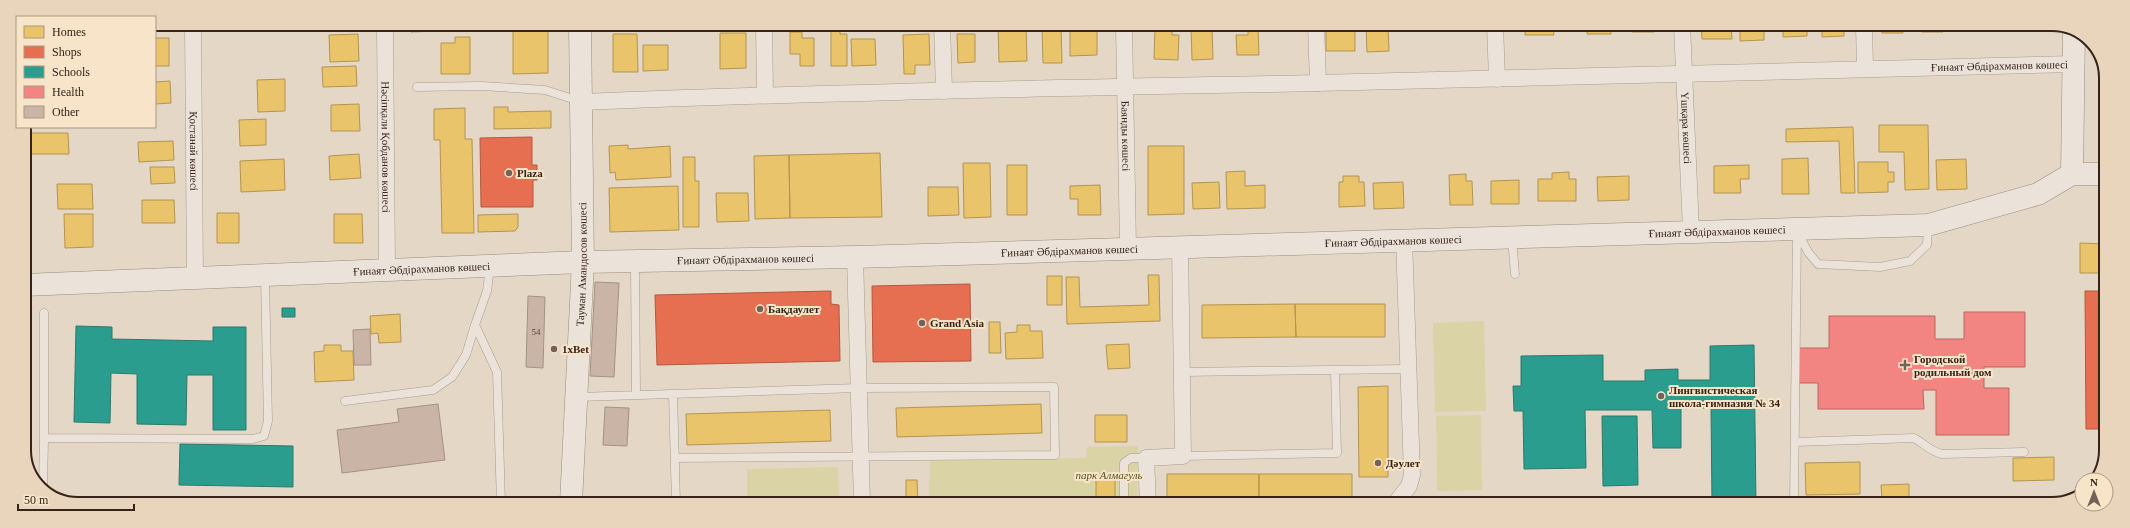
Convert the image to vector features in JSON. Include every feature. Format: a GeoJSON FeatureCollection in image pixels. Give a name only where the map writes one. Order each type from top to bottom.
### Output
{"type":"FeatureCollection","features":[{"type":"Feature","properties":{"kind":"street","name":"Қостанай көшесі"},"geometry":{"type":"LineString","coordinates":[[193,31],[195,279]]}},
{"type":"Feature","properties":{"kind":"street","name":"Нәсіпқали Қобданов көшесі"},"geometry":{"type":"LineString","coordinates":[[385,31],[387,269]]}},
{"type":"Feature","properties":{"kind":"street","name":"Тауман Амандосов көшесі"},"geometry":{"type":"LineString","coordinates":[[571,497],[575,397],[583,262],[580,31]]}},
{"type":"Feature","properties":{"kind":"street"},"geometry":{"type":"LineString","coordinates":[[764,31],[766,94]]}},
{"type":"Feature","properties":{"kind":"street"},"geometry":{"type":"LineString","coordinates":[[942,31],[944,91]]}},
{"type":"Feature","properties":{"kind":"street","name":"Баянды көшесі"},"geometry":{"type":"LineString","coordinates":[[1124,31],[1128,247]]}},
{"type":"Feature","properties":{"kind":"street"},"geometry":{"type":"LineString","coordinates":[[1316,31],[1318,83]]}},
{"type":"Feature","properties":{"kind":"street"},"geometry":{"type":"LineString","coordinates":[[1495,31],[1497,79]]}},
{"type":"Feature","properties":{"kind":"street","name":"Үшқара көшесі"},"geometry":{"type":"LineString","coordinates":[[1682,31],[1691,231]]}},
{"type":"Feature","properties":{"kind":"street"},"geometry":{"type":"LineString","coordinates":[[1864,31],[1865,68]]}},
{"type":"Feature","properties":{"kind":"street"},"geometry":{"type":"LineString","coordinates":[[2074,36],[2072,174],[2099,174]]}},
{"type":"Feature","properties":{"kind":"street","name":"Ғинаят Әбдірахманов көшесі"},"geometry":{"type":"LineString","coordinates":[[582,102],[766,94],[1497,79],[1865,68],[2074,64]]}},
{"type":"Feature","properties":{"kind":"street","name":"Ғинаят Әбдірахманов көшесі"},"geometry":{"type":"LineString","coordinates":[[31,285],[583,262],[855,257],[1128,247],[1691,231],[1797,230],[1928,225],[2038,194],[2072,174]]}},
{"type":"Feature","properties":{"kind":"street"},"geometry":{"type":"LineString","coordinates":[[1400,497],[1409,486],[1412,475],[1404,239]]}},
{"type":"Feature","properties":{"kind":"street"},"geometry":{"type":"LineString","coordinates":[[1148,497],[1146,458],[1183,456],[1180,246]]}},
{"type":"Feature","properties":{"kind":"street"},"geometry":{"type":"LineString","coordinates":[[855,257],[862,497]]}},
{"type":"Feature","properties":{"kind":"lane"},"geometry":{"type":"LineString","coordinates":[[417,87],[482,86],[545,90],[582,102]]}},
{"type":"Feature","properties":{"kind":"lane"},"geometry":{"type":"LineString","coordinates":[[1797,230],[1808,252],[1818,264],[1880,267],[1910,261],[1927,246],[1928,225]]}},
{"type":"Feature","properties":{"kind":"lane"},"geometry":{"type":"LineString","coordinates":[[1794,497],[1797,230]]}},
{"type":"Feature","properties":{"kind":"lane"},"geometry":{"type":"LineString","coordinates":[[1512,237],[1515,274]]}},
{"type":"Feature","properties":{"kind":"lane"},"geometry":{"type":"LineString","coordinates":[[635,261],[636,395]]}},
{"type":"Feature","properties":{"kind":"lane"},"geometry":{"type":"LineString","coordinates":[[345,401],[433,390],[452,377],[462,361],[487,291],[490,266]]}},
{"type":"Feature","properties":{"kind":"lane"},"geometry":{"type":"LineString","coordinates":[[44,438],[252,439],[264,436],[268,421],[265,276]]}},
{"type":"Feature","properties":{"kind":"lane"},"geometry":{"type":"LineString","coordinates":[[43,481],[44,313]]}},
{"type":"Feature","properties":{"kind":"lane"},"geometry":{"type":"LineString","coordinates":[[475,325],[497,372],[501,497]]}},
{"type":"Feature","properties":{"kind":"lane"},"geometry":{"type":"LineString","coordinates":[[1183,372],[1408,369]]}},
{"type":"Feature","properties":{"kind":"lane"},"geometry":{"type":"LineString","coordinates":[[1183,456],[1337,453],[1335,370]]}},
{"type":"Feature","properties":{"kind":"lane"},"geometry":{"type":"LineString","coordinates":[[575,397],[859,388],[1054,387],[1055,455],[675,458]]}},
{"type":"Feature","properties":{"kind":"lane"},"geometry":{"type":"LineString","coordinates":[[673,394],[676,497]]}},
{"type":"Feature","properties":{"kind":"lane"},"geometry":{"type":"LineString","coordinates":[[1795,442],[1914,438],[1924,444],[1931,452],[1942,454],[2024,452]]}},
{"type":"Feature","properties":{"kind":"lane"},"geometry":{"type":"LineString","coordinates":[[1124,497],[1124,463],[1131,458],[1146,458]]}},
{"type":"Feature","properties":{"kind":"green space"},"geometry":{"type":"Polygon","coordinates":[[[1484,321],[1486,411],[1435,412],[1433,323],[1484,321]]]}},
{"type":"Feature","properties":{"kind":"green space"},"geometry":{"type":"Polygon","coordinates":[[[1481,415],[1482,490],[1437,491],[1436,416],[1481,415]]]}},
{"type":"Feature","properties":{"kind":"green space","name":"парк Алмагуль"},"geometry":{"type":"Polygon","coordinates":[[[1138,446],[1137,497],[929,497],[930,461],[1086,458],[1087,447],[1138,446]]]}},
{"type":"Feature","properties":{"kind":"green space"},"geometry":{"type":"Polygon","coordinates":[[[838,467],[839,497],[747,497],[747,469],[838,467]]]}},
{"type":"Feature","properties":{"kind":"building: Homes"},"geometry":{"type":"Polygon","coordinates":[[[411,31],[441,31],[411,32],[411,31]]]}},
{"type":"Feature","properties":{"kind":"building: Homes"},"geometry":{"type":"Polygon","coordinates":[[[513,31],[548,31],[548,73],[513,74],[513,31]]]}},
{"type":"Feature","properties":{"kind":"building: Homes"},"geometry":{"type":"Polygon","coordinates":[[[831,31],[840,31],[840,34],[847,34],[847,66],[831,66],[831,31]]]}},
{"type":"Feature","properties":{"kind":"building: Homes"},"geometry":{"type":"Polygon","coordinates":[[[998,31],[1026,31],[1027,61],[999,62],[998,31]]]}},
{"type":"Feature","properties":{"kind":"building: Homes"},"geometry":{"type":"Polygon","coordinates":[[[1042,31],[1061,31],[1062,63],[1043,63],[1042,31]]]}},
{"type":"Feature","properties":{"kind":"building: Homes"},"geometry":{"type":"Polygon","coordinates":[[[1070,31],[1097,31],[1097,55],[1070,56],[1070,31]]]}},
{"type":"Feature","properties":{"kind":"building: Homes"},"geometry":{"type":"Polygon","coordinates":[[[1155,31],[1172,31],[1172,35],[1179,35],[1178,60],[1154,59],[1155,31]]]}},
{"type":"Feature","properties":{"kind":"building: Homes"},"geometry":{"type":"Polygon","coordinates":[[[1191,31],[1212,31],[1213,59],[1192,60],[1191,31]]]}},
{"type":"Feature","properties":{"kind":"building: Homes"},"geometry":{"type":"Polygon","coordinates":[[[1248,31],[1258,31],[1259,55],[1237,55],[1236,35],[1248,35],[1248,31]]]}},
{"type":"Feature","properties":{"kind":"building: Homes"},"geometry":{"type":"Polygon","coordinates":[[[1326,31],[1355,31],[1355,51],[1326,51],[1326,31]]]}},
{"type":"Feature","properties":{"kind":"building: Homes"},"geometry":{"type":"Polygon","coordinates":[[[1366,31],[1388,31],[1389,51],[1367,52],[1366,31]]]}},
{"type":"Feature","properties":{"kind":"building: Homes"},"geometry":{"type":"Polygon","coordinates":[[[1525,31],[1554,31],[1554,35],[1525,35],[1525,31]]]}},
{"type":"Feature","properties":{"kind":"building: Homes"},"geometry":{"type":"Polygon","coordinates":[[[1587,31],[1611,31],[1611,34],[1587,34],[1587,31]]]}},
{"type":"Feature","properties":{"kind":"building: Homes"},"geometry":{"type":"Polygon","coordinates":[[[1632,31],[1654,31],[1654,32],[1632,31]]]}},
{"type":"Feature","properties":{"kind":"building: Homes"},"geometry":{"type":"Polygon","coordinates":[[[1701,31],[1731,31],[1732,39],[1702,39],[1701,31]]]}},
{"type":"Feature","properties":{"kind":"building: Homes"},"geometry":{"type":"Polygon","coordinates":[[[1740,31],[1764,31],[1764,40],[1740,41],[1740,31]]]}},
{"type":"Feature","properties":{"kind":"building: Homes"},"geometry":{"type":"Polygon","coordinates":[[[1783,31],[1807,31],[1807,36],[1783,37],[1783,31]]]}},
{"type":"Feature","properties":{"kind":"building: Homes"},"geometry":{"type":"Polygon","coordinates":[[[1822,31],[1844,31],[1844,36],[1822,37],[1822,31]]]}},
{"type":"Feature","properties":{"kind":"building: Homes"},"geometry":{"type":"Polygon","coordinates":[[[1882,31],[1903,31],[1903,33],[1882,33],[1882,31]]]}},
{"type":"Feature","properties":{"kind":"building: Homes"},"geometry":{"type":"Polygon","coordinates":[[[1922,31],[1943,31],[1943,32],[1922,31]]]}},
{"type":"Feature","properties":{"kind":"building: Homes"},"geometry":{"type":"Polygon","coordinates":[[[790,32],[802,32],[802,38],[814,38],[814,66],[800,66],[800,54],[790,54],[790,32]]]}},
{"type":"Feature","properties":{"kind":"building: Homes"},"geometry":{"type":"Polygon","coordinates":[[[720,33],[746,33],[746,68],[720,69],[720,33]]]}},
{"type":"Feature","properties":{"kind":"building: Homes"},"geometry":{"type":"Polygon","coordinates":[[[358,34],[359,61],[330,62],[329,35],[358,34]]]}},
{"type":"Feature","properties":{"kind":"building: Homes"},"geometry":{"type":"Polygon","coordinates":[[[613,34],[637,34],[638,72],[613,72],[613,34]]]}},
{"type":"Feature","properties":{"kind":"building: Homes"},"geometry":{"type":"Polygon","coordinates":[[[929,34],[930,65],[915,65],[915,74],[904,74],[903,35],[929,34]]]}},
{"type":"Feature","properties":{"kind":"building: Homes"},"geometry":{"type":"Polygon","coordinates":[[[957,34],[975,34],[975,62],[958,63],[957,34]]]}},
{"type":"Feature","properties":{"kind":"building: Homes"},"geometry":{"type":"Polygon","coordinates":[[[455,37],[470,37],[470,74],[441,74],[441,43],[455,43],[455,37]]]}},
{"type":"Feature","properties":{"kind":"building: Homes"},"geometry":{"type":"Polygon","coordinates":[[[156,38],[169,38],[169,66],[156,66],[156,38]]]}},
{"type":"Feature","properties":{"kind":"building: Homes"},"geometry":{"type":"Polygon","coordinates":[[[851,39],[875,39],[876,65],[852,66],[851,39]]]}},
{"type":"Feature","properties":{"kind":"building: Homes"},"geometry":{"type":"Polygon","coordinates":[[[643,45],[668,45],[668,70],[643,71],[643,45]]]}},
{"type":"Feature","properties":{"kind":"building: Homes"},"geometry":{"type":"Polygon","coordinates":[[[356,66],[357,86],[323,87],[322,67],[356,66]]]}},
{"type":"Feature","properties":{"kind":"building: Homes"},"geometry":{"type":"Polygon","coordinates":[[[285,79],[285,111],[258,112],[257,80],[285,79]]]}},
{"type":"Feature","properties":{"kind":"building: Homes"},"geometry":{"type":"Polygon","coordinates":[[[170,81],[171,103],[156,104],[156,82],[170,81]]]}},
{"type":"Feature","properties":{"kind":"building: Homes"},"geometry":{"type":"Polygon","coordinates":[[[359,104],[360,131],[331,131],[331,105],[359,104]]]}},
{"type":"Feature","properties":{"kind":"building: Homes"},"geometry":{"type":"Polygon","coordinates":[[[494,107],[508,107],[508,112],[551,111],[551,128],[494,129],[494,107]]]}},
{"type":"Feature","properties":{"kind":"building: Homes"},"geometry":{"type":"Polygon","coordinates":[[[465,108],[465,139],[472,139],[474,233],[442,233],[440,140],[434,140],[434,109],[465,108]]]}},
{"type":"Feature","properties":{"kind":"building: Homes"},"geometry":{"type":"Polygon","coordinates":[[[266,119],[266,145],[240,146],[239,120],[266,119]]]}},
{"type":"Feature","properties":{"kind":"building: Homes"},"geometry":{"type":"Polygon","coordinates":[[[1879,125],[1928,125],[1929,189],[1905,190],[1904,152],[1879,152],[1879,125]]]}},
{"type":"Feature","properties":{"kind":"building: Homes"},"geometry":{"type":"Polygon","coordinates":[[[1853,127],[1855,193],[1841,193],[1839,141],[1786,142],[1786,129],[1853,127]]]}},
{"type":"Feature","properties":{"kind":"building: Homes"},"geometry":{"type":"Polygon","coordinates":[[[31,133],[68,133],[69,154],[31,154],[31,133]]]}},
{"type":"Feature","properties":{"kind":"building: Homes"},"geometry":{"type":"Polygon","coordinates":[[[173,141],[174,160],[139,162],[138,142],[173,141]]]}},
{"type":"Feature","properties":{"kind":"building: Homes"},"geometry":{"type":"Polygon","coordinates":[[[628,145],[628,149],[670,146],[671,177],[616,180],[615,172],[610,173],[609,146],[628,145]]]}},
{"type":"Feature","properties":{"kind":"building: Homes"},"geometry":{"type":"Polygon","coordinates":[[[1148,146],[1184,146],[1184,214],[1148,215],[1148,146]]]}},
{"type":"Feature","properties":{"kind":"building: Homes"},"geometry":{"type":"Polygon","coordinates":[[[880,153],[882,217],[790,218],[789,155],[880,153]]]}},
{"type":"Feature","properties":{"kind":"building: Homes"},"geometry":{"type":"Polygon","coordinates":[[[359,154],[361,178],[330,180],[329,156],[359,154]]]}},
{"type":"Feature","properties":{"kind":"building: Homes"},"geometry":{"type":"Polygon","coordinates":[[[789,155],[790,218],[755,219],[754,156],[789,155]]]}},
{"type":"Feature","properties":{"kind":"building: Homes"},"geometry":{"type":"Polygon","coordinates":[[[683,157],[695,157],[695,181],[699,181],[699,227],[683,227],[683,157]]]}},
{"type":"Feature","properties":{"kind":"building: Homes"},"geometry":{"type":"Polygon","coordinates":[[[1808,158],[1809,194],[1782,194],[1782,159],[1808,158]]]}},
{"type":"Feature","properties":{"kind":"building: Homes"},"geometry":{"type":"Polygon","coordinates":[[[284,159],[285,190],[241,192],[240,161],[284,159]]]}},
{"type":"Feature","properties":{"kind":"building: Homes"},"geometry":{"type":"Polygon","coordinates":[[[1966,159],[1967,189],[1937,190],[1936,160],[1966,159]]]}},
{"type":"Feature","properties":{"kind":"building: Homes"},"geometry":{"type":"Polygon","coordinates":[[[1858,162],[1888,162],[1888,172],[1894,172],[1894,182],[1888,182],[1888,192],[1858,193],[1858,162]]]}},
{"type":"Feature","properties":{"kind":"building: Homes"},"geometry":{"type":"Polygon","coordinates":[[[963,163],[990,163],[991,217],[964,218],[963,163]]]}},
{"type":"Feature","properties":{"kind":"building: Homes"},"geometry":{"type":"Polygon","coordinates":[[[1007,165],[1027,165],[1027,215],[1007,215],[1007,165]]]}},
{"type":"Feature","properties":{"kind":"building: Homes"},"geometry":{"type":"Polygon","coordinates":[[[1749,165],[1749,179],[1740,179],[1741,193],[1714,193],[1714,166],[1749,165]]]}},
{"type":"Feature","properties":{"kind":"building: Homes"},"geometry":{"type":"Polygon","coordinates":[[[150,167],[174,167],[175,183],[151,184],[150,167]]]}},
{"type":"Feature","properties":{"kind":"building: Homes"},"geometry":{"type":"Polygon","coordinates":[[[1245,171],[1245,186],[1265,185],[1265,208],[1227,209],[1226,172],[1245,171]]]}},
{"type":"Feature","properties":{"kind":"building: Homes"},"geometry":{"type":"Polygon","coordinates":[[[1569,172],[1569,179],[1576,179],[1576,201],[1538,201],[1538,179],[1552,179],[1552,173],[1569,172]]]}},
{"type":"Feature","properties":{"kind":"building: Homes"},"geometry":{"type":"Polygon","coordinates":[[[1466,174],[1466,181],[1472,181],[1473,205],[1450,205],[1449,175],[1466,174]]]}},
{"type":"Feature","properties":{"kind":"building: Homes"},"geometry":{"type":"Polygon","coordinates":[[[1343,176],[1359,176],[1359,182],[1364,182],[1365,206],[1339,207],[1339,182],[1343,182],[1343,176]]]}},
{"type":"Feature","properties":{"kind":"building: Homes"},"geometry":{"type":"Polygon","coordinates":[[[1629,176],[1629,200],[1598,201],[1597,177],[1629,176]]]}},
{"type":"Feature","properties":{"kind":"building: Homes"},"geometry":{"type":"Polygon","coordinates":[[[1519,180],[1519,204],[1491,204],[1491,181],[1519,180]]]}},
{"type":"Feature","properties":{"kind":"building: Homes"},"geometry":{"type":"Polygon","coordinates":[[[1219,182],[1220,208],[1193,209],[1192,183],[1219,182]]]}},
{"type":"Feature","properties":{"kind":"building: Homes"},"geometry":{"type":"Polygon","coordinates":[[[1403,182],[1404,208],[1374,209],[1373,183],[1403,182]]]}},
{"type":"Feature","properties":{"kind":"building: Homes"},"geometry":{"type":"Polygon","coordinates":[[[57,184],[92,184],[93,209],[58,209],[57,184]]]}},
{"type":"Feature","properties":{"kind":"building: Homes"},"geometry":{"type":"Polygon","coordinates":[[[1100,185],[1101,215],[1078,215],[1078,199],[1070,199],[1070,186],[1100,185]]]}},
{"type":"Feature","properties":{"kind":"building: Homes"},"geometry":{"type":"Polygon","coordinates":[[[678,186],[679,230],[610,232],[609,188],[678,186]]]}},
{"type":"Feature","properties":{"kind":"building: Homes"},"geometry":{"type":"Polygon","coordinates":[[[928,187],[958,187],[959,215],[928,216],[928,187]]]}},
{"type":"Feature","properties":{"kind":"building: Homes"},"geometry":{"type":"Polygon","coordinates":[[[716,193],[748,193],[749,221],[717,222],[716,193]]]}},
{"type":"Feature","properties":{"kind":"building: Homes"},"geometry":{"type":"Polygon","coordinates":[[[142,200],[174,200],[175,223],[142,223],[142,200]]]}},
{"type":"Feature","properties":{"kind":"building: Homes"},"geometry":{"type":"Polygon","coordinates":[[[217,213],[239,213],[239,243],[217,243],[217,213]]]}},
{"type":"Feature","properties":{"kind":"building: Homes"},"geometry":{"type":"Polygon","coordinates":[[[64,214],[93,214],[93,247],[65,248],[64,214]]]}},
{"type":"Feature","properties":{"kind":"building: Homes"},"geometry":{"type":"Polygon","coordinates":[[[334,214],[362,214],[363,243],[334,243],[334,214]]]}},
{"type":"Feature","properties":{"kind":"building: Homes"},"geometry":{"type":"Polygon","coordinates":[[[518,214],[518,227],[515,231],[478,232],[478,215],[518,214]]]}},
{"type":"Feature","properties":{"kind":"building: Homes"},"geometry":{"type":"Polygon","coordinates":[[[2080,243],[2099,244],[2099,273],[2080,273],[2080,243]]]}},
{"type":"Feature","properties":{"kind":"building: Homes"},"geometry":{"type":"Polygon","coordinates":[[[1148,275],[1159,275],[1160,321],[1067,324],[1066,277],[1079,277],[1080,307],[1149,305],[1148,275]]]}},
{"type":"Feature","properties":{"kind":"building: Homes"},"geometry":{"type":"Polygon","coordinates":[[[1047,276],[1062,276],[1062,305],[1047,305],[1047,276]]]}},
{"type":"Feature","properties":{"kind":"building: Homes"},"geometry":{"type":"Polygon","coordinates":[[[1295,304],[1296,337],[1202,338],[1202,305],[1295,304]]]}},
{"type":"Feature","properties":{"kind":"building: Homes"},"geometry":{"type":"Polygon","coordinates":[[[1295,304],[1385,304],[1385,337],[1296,337],[1295,304]]]}},
{"type":"Feature","properties":{"kind":"building: Homes"},"geometry":{"type":"Polygon","coordinates":[[[400,314],[401,342],[379,343],[378,333],[371,334],[370,316],[400,314]]]}},
{"type":"Feature","properties":{"kind":"building: Homes"},"geometry":{"type":"Polygon","coordinates":[[[989,322],[1000,322],[1001,353],[989,353],[989,322]]]}},
{"type":"Feature","properties":{"kind":"building: Homes"},"geometry":{"type":"Polygon","coordinates":[[[1017,325],[1030,325],[1030,331],[1042,331],[1043,358],[1006,359],[1005,333],[1017,332],[1017,325]]]}},
{"type":"Feature","properties":{"kind":"building: Homes"},"geometry":{"type":"Polygon","coordinates":[[[1129,344],[1130,368],[1108,369],[1106,345],[1129,344]]]}},
{"type":"Feature","properties":{"kind":"building: Homes"},"geometry":{"type":"Polygon","coordinates":[[[324,345],[341,345],[341,351],[353,351],[354,380],[315,382],[314,352],[324,351],[324,345]]]}},
{"type":"Feature","properties":{"kind":"building: Homes"},"geometry":{"type":"Polygon","coordinates":[[[1388,386],[1388,477],[1359,477],[1358,387],[1388,386]]]}},
{"type":"Feature","properties":{"kind":"building: Homes"},"geometry":{"type":"Polygon","coordinates":[[[1041,404],[1042,433],[897,437],[896,408],[1041,404]]]}},
{"type":"Feature","properties":{"kind":"building: Homes"},"geometry":{"type":"Polygon","coordinates":[[[830,410],[831,441],[687,445],[686,414],[830,410]]]}},
{"type":"Feature","properties":{"kind":"building: Homes"},"geometry":{"type":"Polygon","coordinates":[[[1095,415],[1127,415],[1127,442],[1095,442],[1095,415]]]}},
{"type":"Feature","properties":{"kind":"building: Homes"},"geometry":{"type":"Polygon","coordinates":[[[2054,457],[2054,480],[2013,481],[2013,458],[2054,457]]]}},
{"type":"Feature","properties":{"kind":"building: Homes"},"geometry":{"type":"Polygon","coordinates":[[[1860,462],[1860,494],[1806,495],[1805,463],[1860,462]]]}},
{"type":"Feature","properties":{"kind":"building: Homes"},"geometry":{"type":"Polygon","coordinates":[[[1096,474],[1115,474],[1115,497],[1096,497],[1096,474]]]}},
{"type":"Feature","properties":{"kind":"building: Homes"},"geometry":{"type":"Polygon","coordinates":[[[1167,474],[1259,474],[1259,497],[1167,497],[1167,474]]]}},
{"type":"Feature","properties":{"kind":"building: Homes"},"geometry":{"type":"Polygon","coordinates":[[[1259,474],[1352,474],[1352,497],[1259,497],[1259,474]]]}},
{"type":"Feature","properties":{"kind":"building: Homes"},"geometry":{"type":"Polygon","coordinates":[[[906,480],[917,480],[918,497],[906,497],[906,480]]]}},
{"type":"Feature","properties":{"kind":"building: Homes"},"geometry":{"type":"Polygon","coordinates":[[[1909,484],[1909,497],[1882,497],[1881,485],[1909,484]]]}},
{"type":"Feature","properties":{"kind":"building: Shops","name":"Plaza"},"geometry":{"type":"Polygon","coordinates":[[[532,137],[532,165],[537,165],[537,180],[533,180],[533,207],[481,207],[480,138],[532,137]]]}},
{"type":"Feature","properties":{"kind":"building: Shops","name":"Grand Asia"},"geometry":{"type":"Polygon","coordinates":[[[970,284],[971,361],[873,362],[872,286],[970,284]]]}},
{"type":"Feature","properties":{"kind":"building: Shops"},"geometry":{"type":"Polygon","coordinates":[[[831,291],[831,304],[839,305],[840,361],[657,365],[655,295],[831,291]]]}},
{"type":"Feature","properties":{"kind":"building: Shops"},"geometry":{"type":"Polygon","coordinates":[[[2085,291],[2099,291],[2099,429],[2086,429],[2085,291]]]}},
{"type":"Feature","properties":{"kind":"building: Schools"},"geometry":{"type":"Polygon","coordinates":[[[282,308],[295,308],[295,317],[282,317],[282,308]]]}},
{"type":"Feature","properties":{"kind":"building: Schools"},"geometry":{"type":"Polygon","coordinates":[[[76,326],[112,327],[112,339],[213,341],[213,327],[246,327],[246,430],[213,430],[213,375],[187,375],[186,425],[137,424],[137,374],[111,373],[110,423],[74,422],[76,326]]]}},
{"type":"Feature","properties":{"kind":"building: Schools"},"geometry":{"type":"Polygon","coordinates":[[[1754,345],[1756,497],[1712,497],[1711,408],[1681,408],[1681,448],[1653,448],[1652,410],[1585,410],[1586,468],[1524,469],[1523,411],[1514,411],[1513,386],[1521,386],[1521,356],[1603,355],[1603,381],[1645,381],[1645,370],[1678,369],[1678,380],[1710,380],[1710,346],[1754,345]]]}},
{"type":"Feature","properties":{"kind":"building: Schools"},"geometry":{"type":"Polygon","coordinates":[[[1602,416],[1637,416],[1638,485],[1603,486],[1602,416]]]}},
{"type":"Feature","properties":{"kind":"building: Schools"},"geometry":{"type":"Polygon","coordinates":[[[180,444],[293,446],[293,487],[179,485],[180,444]]]}},
{"type":"Feature","properties":{"kind":"building: Health"},"geometry":{"type":"Polygon","coordinates":[[[1964,312],[2025,312],[2025,367],[1984,367],[1984,388],[2009,388],[2009,435],[1936,435],[1936,390],[1923,390],[1924,409],[1818,409],[1818,383],[1799,383],[1799,348],[1829,348],[1829,316],[1935,316],[1935,339],[1964,339],[1964,312]]]}},
{"type":"Feature","properties":{"kind":"building: Other"},"geometry":{"type":"Polygon","coordinates":[[[595,282],[619,283],[614,377],[590,376],[595,282]]]}},
{"type":"Feature","properties":{"kind":"building: Other"},"geometry":{"type":"Polygon","coordinates":[[[528,296],[545,297],[543,368],[526,367],[528,296]]]}},
{"type":"Feature","properties":{"kind":"building: Other"},"geometry":{"type":"Polygon","coordinates":[[[370,329],[371,365],[354,365],[353,330],[370,329]]]}},
{"type":"Feature","properties":{"kind":"building: Other"},"geometry":{"type":"Polygon","coordinates":[[[438,404],[445,460],[342,473],[337,430],[399,422],[397,409],[438,404]]]}},
{"type":"Feature","properties":{"kind":"building: Other"},"geometry":{"type":"Polygon","coordinates":[[[605,407],[629,408],[627,446],[603,445],[605,407]]]}},
{"type":"Feature","properties":{"kind":"place","name":"Plaza"},"geometry":{"type":"Point","coordinates":[509,173]}},
{"type":"Feature","properties":{"kind":"place","name":"Бақдаулет"},"geometry":{"type":"Point","coordinates":[760,309]}},
{"type":"Feature","properties":{"kind":"place","name":"Grand Asia"},"geometry":{"type":"Point","coordinates":[922,323]}},
{"type":"Feature","properties":{"kind":"place","name":"1xBet"},"geometry":{"type":"Point","coordinates":[554,349]}},
{"type":"Feature","properties":{"kind":"place","name":"Городской родильный дом"},"geometry":{"type":"Point","coordinates":[1905,365]}},
{"type":"Feature","properties":{"kind":"place","name":"Лингвистическая школа-гимназия № 34"},"geometry":{"type":"Point","coordinates":[1661,396]}},
{"type":"Feature","properties":{"kind":"place","name":"Дәулет"},"geometry":{"type":"Point","coordinates":[1378,463]}}]}
